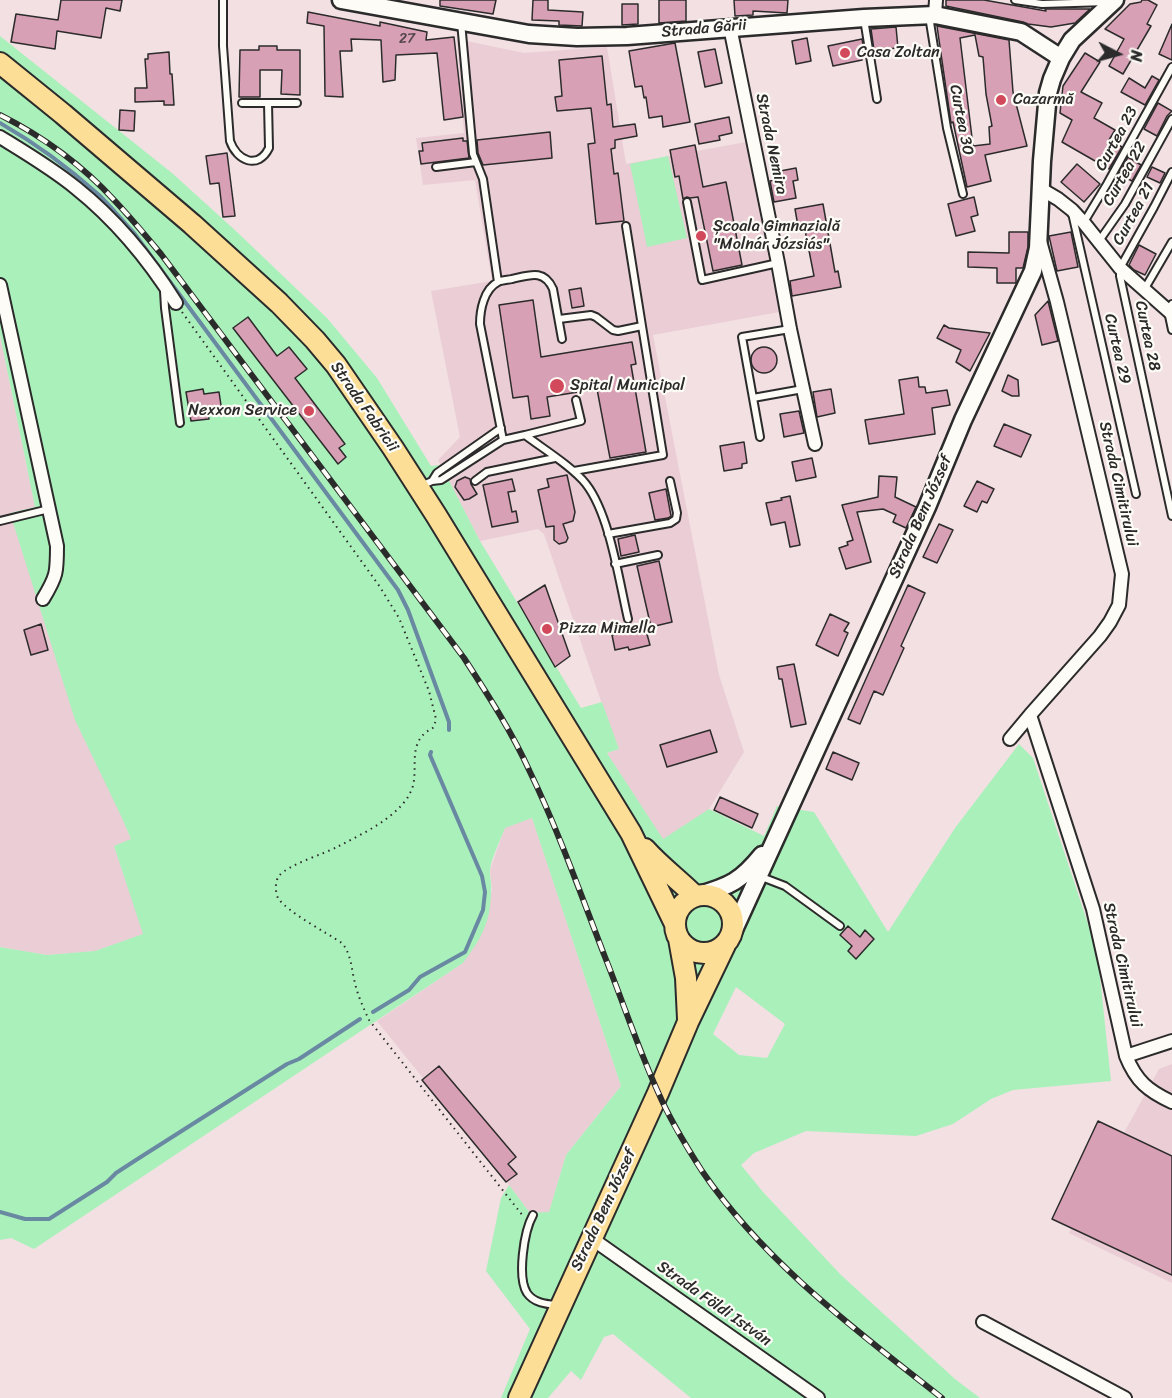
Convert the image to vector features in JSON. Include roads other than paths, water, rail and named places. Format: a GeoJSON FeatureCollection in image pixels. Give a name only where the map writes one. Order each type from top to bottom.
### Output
{"type":"FeatureCollection","features":[{"type":"Feature","properties":{"kind":"highway","name":"Strada Fabricii"},"geometry":{"type":"LineString","coordinates":[[0,63],[183,217],[279,303],[315,340],[342,373],[425,484],[631,833],[677,932]]}},
{"type":"Feature","properties":{"kind":"highway","name":"Strada Fabricii"},"geometry":{"type":"LineString","coordinates":[[631,833],[655,861],[697,896]]}},
{"type":"Feature","properties":{"kind":"highway"},"geometry":{"type":"LineString","coordinates":[[697,896],[714,897],[722,901],[732,914],[729,938],[718,951],[700,954],[692,951],[684,946],[677,932],[676,914],[681,905],[697,896]]}},
{"type":"Feature","properties":{"kind":"highway","name":"Strada Bem József"},"geometry":{"type":"LineString","coordinates":[[677,932],[686,978],[688,1022]]}},
{"type":"Feature","properties":{"kind":"highway","name":"Strada Bem József"},"geometry":{"type":"LineString","coordinates":[[519,1398],[688,1022],[729,938]]}},
{"type":"Feature","properties":{"kind":"main road","name":"Strada Gării"},"geometry":{"type":"LineString","coordinates":[[341,0],[529,34],[576,38],[864,18],[934,10],[1021,32],[1061,58]]}},
{"type":"Feature","properties":{"kind":"main road","name":"Strada Bem József"},"geometry":{"type":"LineString","coordinates":[[729,938],[927,507],[963,420],[1026,289],[1036,259],[1048,93],[1061,58],[1072,40],[1114,1]]}},
{"type":"Feature","properties":{"kind":"main road","name":"Strada Bem József"},"geometry":{"type":"LineString","coordinates":[[697,896],[736,881],[751,868],[775,837]]}},
{"type":"Feature","properties":{"kind":"street","name":"Strada Nemira"},"geometry":{"type":"LineString","coordinates":[[730,27],[815,444]]}},
{"type":"Feature","properties":{"kind":"street"},"geometry":{"type":"LineString","coordinates":[[0,137],[76,188],[114,223],[139,251],[176,303]]}},
{"type":"Feature","properties":{"kind":"street"},"geometry":{"type":"LineString","coordinates":[[1041,189],[1071,210],[1120,268],[1171,310]]}},
{"type":"Feature","properties":{"kind":"street","name":"Strada Cimitirului"},"geometry":{"type":"LineString","coordinates":[[1010,739],[1110,622],[1119,605],[1122,574],[1057,302],[1038,234]]}},
{"type":"Feature","properties":{"kind":"street"},"geometry":{"type":"LineString","coordinates":[[0,285],[57,546],[54,581],[43,599]]}},
{"type":"Feature","properties":{"kind":"street","name":"Strada Cimitirului"},"geometry":{"type":"LineString","coordinates":[[1030,715],[1093,909],[1126,1056],[1133,1071],[1146,1086],[1172,1102]]}},
{"type":"Feature","properties":{"kind":"street"},"geometry":{"type":"LineString","coordinates":[[1126,1056],[1172,1041]]}},
{"type":"Feature","properties":{"kind":"street","name":"Strada Földi István"},"geometry":{"type":"LineString","coordinates":[[591,1238],[818,1398]]}},
{"type":"Feature","properties":{"kind":"street"},"geometry":{"type":"LineString","coordinates":[[983,1322],[1125,1398]]}},
{"type":"Feature","properties":{"kind":"lane"},"geometry":{"type":"LineString","coordinates":[[223,0],[223,46],[230,141],[235,152],[242,159],[258,160],[267,153],[269,148],[268,103]]}},
{"type":"Feature","properties":{"kind":"lane"},"geometry":{"type":"LineString","coordinates":[[1015,0],[1042,4],[1114,1]]}},
{"type":"Feature","properties":{"kind":"lane","name":"Curtea 30"},"geometry":{"type":"LineString","coordinates":[[934,10],[947,128],[963,194]]}},
{"type":"Feature","properties":{"kind":"lane"},"geometry":{"type":"LineString","coordinates":[[864,18],[877,99]]}},
{"type":"Feature","properties":{"kind":"lane"},"geometry":{"type":"LineString","coordinates":[[461,22],[473,154],[483,179],[498,282]]}},
{"type":"Feature","properties":{"kind":"lane","name":"Curtea 23"},"geometry":{"type":"LineString","coordinates":[[1084,223],[1172,67]]}},
{"type":"Feature","properties":{"kind":"lane"},"geometry":{"type":"LineString","coordinates":[[242,103],[297,103]]}},
{"type":"Feature","properties":{"kind":"lane","name":"Curtea 22"},"geometry":{"type":"LineString","coordinates":[[1099,241],[1125,204],[1172,119]]}},
{"type":"Feature","properties":{"kind":"lane"},"geometry":{"type":"LineString","coordinates":[[436,167],[476,162]]}},
{"type":"Feature","properties":{"kind":"lane","name":"Curtea 21"},"geometry":{"type":"LineString","coordinates":[[1120,268],[1172,172]]}},
{"type":"Feature","properties":{"kind":"lane"},"geometry":{"type":"LineString","coordinates":[[687,202],[702,280],[778,262]]}},
{"type":"Feature","properties":{"kind":"lane","name":"Curtea 29"},"geometry":{"type":"LineString","coordinates":[[1071,210],[1136,494]]}},
{"type":"Feature","properties":{"kind":"lane"},"geometry":{"type":"LineString","coordinates":[[573,471],[663,455],[626,226]]}},
{"type":"Feature","properties":{"kind":"lane"},"geometry":{"type":"LineString","coordinates":[[1144,290],[1172,242]]}},
{"type":"Feature","properties":{"kind":"lane","name":"Curtea 28"},"geometry":{"type":"LineString","coordinates":[[1120,268],[1172,516]]}},
{"type":"Feature","properties":{"kind":"lane"},"geometry":{"type":"LineString","coordinates":[[503,440],[480,324],[482,306],[486,296],[498,282],[529,275],[544,277],[553,289],[562,339]]}},
{"type":"Feature","properties":{"kind":"lane"},"geometry":{"type":"LineString","coordinates":[[164,285],[180,423]]}},
{"type":"Feature","properties":{"kind":"lane"},"geometry":{"type":"LineString","coordinates":[[1171,310],[1172,330]]}},
{"type":"Feature","properties":{"kind":"lane"},"geometry":{"type":"LineString","coordinates":[[559,319],[591,315],[618,331],[642,326]]}},
{"type":"Feature","properties":{"kind":"lane"},"geometry":{"type":"LineString","coordinates":[[760,437],[742,337],[790,328]]}},
{"type":"Feature","properties":{"kind":"lane"},"geometry":{"type":"LineString","coordinates":[[753,398],[804,389]]}},
{"type":"Feature","properties":{"kind":"lane"},"geometry":{"type":"LineString","coordinates":[[425,484],[441,480],[503,440],[581,421],[576,400]]}},
{"type":"Feature","properties":{"kind":"lane"},"geometry":{"type":"LineString","coordinates":[[425,484],[437,472],[501,428]]}},
{"type":"Feature","properties":{"kind":"lane"},"geometry":{"type":"LineString","coordinates":[[525,435],[573,471],[586,483],[592,493],[604,520],[628,619]]}},
{"type":"Feature","properties":{"kind":"lane"},"geometry":{"type":"LineString","coordinates":[[476,481],[487,472],[555,458]]}},
{"type":"Feature","properties":{"kind":"lane"},"geometry":{"type":"LineString","coordinates":[[608,534],[670,523],[676,519],[670,481]]}},
{"type":"Feature","properties":{"kind":"lane"},"geometry":{"type":"LineString","coordinates":[[0,521],[49,509]]}},
{"type":"Feature","properties":{"kind":"lane"},"geometry":{"type":"LineString","coordinates":[[615,564],[658,555]]}},
{"type":"Feature","properties":{"kind":"lane"},"geometry":{"type":"LineString","coordinates":[[758,876],[785,886],[840,926]]}},
{"type":"Feature","properties":{"kind":"lane"},"geometry":{"type":"LineString","coordinates":[[532,1215],[524,1244],[524,1283],[528,1293],[535,1300],[561,1306]]}},
{"type":"Feature","properties":{"kind":"waterway"},"geometry":{"type":"LineString","coordinates":[[0,123],[39,147],[76,175],[99,195],[134,233],[398,590],[408,610],[449,722],[449,730]]}},
{"type":"Feature","properties":{"kind":"waterway"},"geometry":{"type":"LineString","coordinates":[[373,1012],[409,990],[420,977],[465,952],[483,910],[485,892],[482,876],[430,755],[431,752]]}},
{"type":"Feature","properties":{"kind":"waterway"},"geometry":{"type":"LineString","coordinates":[[0,1212],[25,1219],[49,1219],[107,1182],[136,1160],[360,1019]]}},
{"type":"Feature","properties":{"kind":"railway"},"geometry":{"type":"LineString","coordinates":[[0,115],[31,132],[76,164],[121,207],[161,254],[464,658],[508,728],[541,795],[651,1075],[673,1123],[702,1171],[754,1236],[813,1294],[942,1398]]}},
{"type":"Feature","properties":{"kind":"place","name":"Casa Zoltan"},"geometry":{"type":"Point","coordinates":[845,53]}},
{"type":"Feature","properties":{"kind":"place","name":"Cazarmă"},"geometry":{"type":"Point","coordinates":[1001,100]}},
{"type":"Feature","properties":{"kind":"place","name":"Școala Gimnazială \"Molnár Józsiás\""},"geometry":{"type":"Point","coordinates":[701,236]}},
{"type":"Feature","properties":{"kind":"place","name":"Spital Municipal"},"geometry":{"type":"Point","coordinates":[557,386]}},
{"type":"Feature","properties":{"kind":"place","name":"Nexxon Service"},"geometry":{"type":"Point","coordinates":[309,411]}},
{"type":"Feature","properties":{"kind":"place","name":"Pizza Mimella"},"geometry":{"type":"Point","coordinates":[547,629]}}]}
